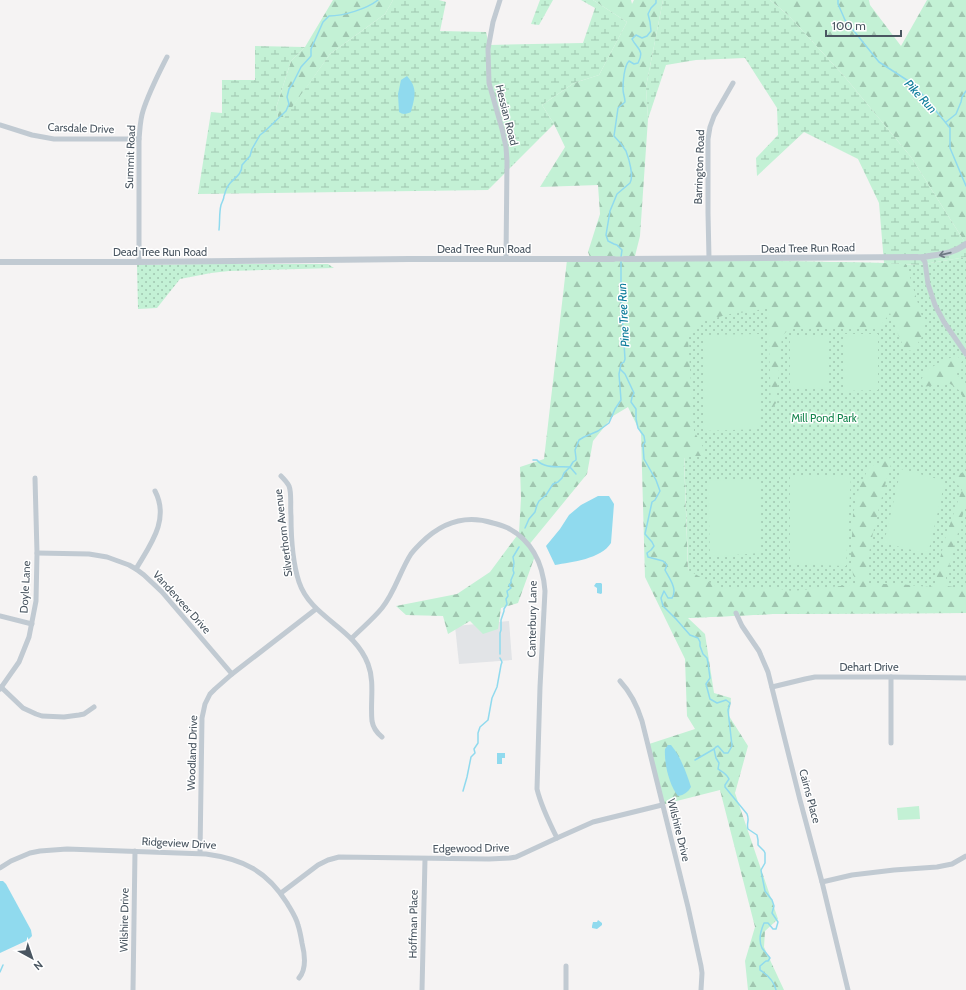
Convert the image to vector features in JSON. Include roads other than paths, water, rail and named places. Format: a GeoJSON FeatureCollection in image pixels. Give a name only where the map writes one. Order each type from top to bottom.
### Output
{"type":"FeatureCollection","features":[{"type":"Feature","properties":{"kind":"street","name":"Hessian Road"},"geometry":{"type":"LineString","coordinates":[[500,0],[493,22],[488,49],[488,71],[489,82],[502,129],[506,154],[506,259]]}},
{"type":"Feature","properties":{"kind":"street","name":"Summit Road"},"geometry":{"type":"LineString","coordinates":[[139,262],[140,122],[151,89],[167,57]]}},
{"type":"Feature","properties":{"kind":"street","name":"Barrington Road"},"geometry":{"type":"LineString","coordinates":[[709,258],[708,139],[714,116],[733,83]]}},
{"type":"Feature","properties":{"kind":"street","name":"Carsdale Drive"},"geometry":{"type":"LineString","coordinates":[[0,125],[32,135],[54,139],[139,139]]}},
{"type":"Feature","properties":{"kind":"street","name":"Dead Tree Run Road"},"geometry":{"type":"LineString","coordinates":[[0,262],[625,258],[922,258],[948,253],[966,244]]}},
{"type":"Feature","properties":{"kind":"street"},"geometry":{"type":"LineString","coordinates":[[922,258],[925,262],[928,284],[937,310],[966,354]]}},
{"type":"Feature","properties":{"kind":"street","name":"Silverthorn Avenue"},"geometry":{"type":"LineString","coordinates":[[281,476],[287,482],[290,490],[291,533],[294,562],[300,584],[316,609],[352,638],[361,650],[369,665],[372,680],[372,721],[373,725],[382,737]]}},
{"type":"Feature","properties":{"kind":"street","name":"Doyle Lane"},"geometry":{"type":"LineString","coordinates":[[1,688],[19,662],[29,637],[36,601],[35,478]]}},
{"type":"Feature","properties":{"kind":"street"},"geometry":{"type":"LineString","coordinates":[[136,570],[155,538],[159,527],[161,517],[156,491]]}},
{"type":"Feature","properties":{"kind":"street","name":"Canterbury Lane"},"geometry":{"type":"LineString","coordinates":[[352,638],[382,608],[390,596],[411,554],[428,536],[445,525],[462,520],[478,519],[504,526],[512,530],[527,544],[540,564],[544,579],[545,591],[540,687],[538,789],[539,798],[556,838]]}},
{"type":"Feature","properties":{"kind":"street","name":"Vanderveer Drive"},"geometry":{"type":"LineString","coordinates":[[36,553],[89,554],[107,557],[136,570],[144,575],[162,592],[232,674]]}},
{"type":"Feature","properties":{"kind":"street","name":"Woodland Drive"},"geometry":{"type":"LineString","coordinates":[[200,853],[202,718],[205,704],[210,694],[232,674],[316,609]]}},
{"type":"Feature","properties":{"kind":"street","name":"Cairns Place"},"geometry":{"type":"LineString","coordinates":[[736,613],[742,626],[763,658],[768,672],[848,990]]}},
{"type":"Feature","properties":{"kind":"street"},"geometry":{"type":"LineString","coordinates":[[0,616],[32,624]]}},
{"type":"Feature","properties":{"kind":"street","name":"Dehart Drive"},"geometry":{"type":"LineString","coordinates":[[772,687],[816,677],[966,678]]}},
{"type":"Feature","properties":{"kind":"street"},"geometry":{"type":"LineString","coordinates":[[891,677],[891,742]]}},
{"type":"Feature","properties":{"kind":"street","name":"Wilshire Drive"},"geometry":{"type":"LineString","coordinates":[[620,681],[628,690],[638,707],[642,720],[701,966],[701,990]]}},
{"type":"Feature","properties":{"kind":"street"},"geometry":{"type":"LineString","coordinates":[[1,688],[23,708],[42,716],[64,717],[80,715],[94,707]]}},
{"type":"Feature","properties":{"kind":"street","name":"Edgewood Drive"},"geometry":{"type":"LineString","coordinates":[[281,893],[318,865],[334,858],[510,858],[516,857],[593,822],[662,805]]}},
{"type":"Feature","properties":{"kind":"street","name":"Ridgeview Drive"},"geometry":{"type":"LineString","coordinates":[[0,868],[11,861],[40,851],[67,849],[200,853],[225,857],[251,866],[263,875],[281,893],[298,924],[304,951],[304,971],[299,978]]}},
{"type":"Feature","properties":{"kind":"street","name":"Wilshire Drive"},"geometry":{"type":"LineString","coordinates":[[133,990],[135,851]]}},
{"type":"Feature","properties":{"kind":"street"},"geometry":{"type":"LineString","coordinates":[[822,882],[894,870],[937,867],[952,864],[966,856]]}},
{"type":"Feature","properties":{"kind":"street","name":"Hoffman Place"},"geometry":{"type":"LineString","coordinates":[[422,990],[425,858]]}},
{"type":"Feature","properties":{"kind":"street"},"geometry":{"type":"LineString","coordinates":[[566,966],[566,990]]}},
{"type":"Feature","properties":{"kind":"water"},"geometry":{"type":"Polygon","coordinates":[[[407,76],[413,85],[415,93],[411,112],[404,114],[399,112],[398,94],[401,80],[407,76]]]}},
{"type":"Feature","properties":{"kind":"water"},"geometry":{"type":"Polygon","coordinates":[[[598,496],[609,496],[614,504],[611,543],[600,553],[586,559],[555,565],[546,546],[569,515],[581,505],[598,496]]]}},
{"type":"Feature","properties":{"kind":"water"},"geometry":{"type":"Polygon","coordinates":[[[596,583],[602,584],[601,594],[597,593],[597,588],[594,586],[596,583]]]}},
{"type":"Feature","properties":{"kind":"water"},"geometry":{"type":"Polygon","coordinates":[[[668,745],[671,745],[678,755],[691,787],[686,793],[680,796],[678,796],[672,786],[666,767],[665,749],[668,745]]]}},
{"type":"Feature","properties":{"kind":"water"},"geometry":{"type":"Polygon","coordinates":[[[497,753],[505,753],[505,758],[502,758],[502,764],[497,764],[497,753]]]}},
{"type":"Feature","properties":{"kind":"water"},"geometry":{"type":"Polygon","coordinates":[[[0,881],[3,881],[6,884],[31,930],[32,936],[28,940],[0,953],[0,881]]]}},
{"type":"Feature","properties":{"kind":"water"},"geometry":{"type":"Polygon","coordinates":[[[598,920],[602,923],[602,925],[597,929],[592,928],[593,922],[597,922],[598,920]]]}},
{"type":"Feature","properties":{"kind":"waterway"},"geometry":{"type":"LineString","coordinates":[[219,230],[220,208],[225,192],[230,183],[240,173],[242,165],[250,156],[252,149],[260,135],[286,111],[289,104],[287,97],[289,89],[301,67],[311,56],[311,49],[323,22],[329,16],[341,15],[355,11],[378,0]]}},
{"type":"Feature","properties":{"kind":"waterway","name":"Pine Tree Run"},"geometry":{"type":"LineString","coordinates":[[621,257],[622,250],[617,245],[608,241],[606,235],[610,211],[617,194],[630,183],[631,172],[626,151],[614,136],[618,108],[625,102],[623,86],[626,66],[629,61],[634,64],[638,63],[641,55],[640,50],[632,39],[636,35],[642,38],[647,36],[651,31],[648,14],[656,3],[656,0]]}},
{"type":"Feature","properties":{"kind":"waterway","name":"Pike Run"},"geometry":{"type":"LineString","coordinates":[[838,0],[838,4],[845,20],[879,62],[910,82],[923,95],[950,128],[950,148],[966,186]]}},
{"type":"Feature","properties":{"kind":"waterway"},"geometry":{"type":"LineString","coordinates":[[946,122],[956,114],[962,97],[966,91]]}},
{"type":"Feature","properties":{"kind":"waterway","name":"Pine Tree Run"},"geometry":{"type":"LineString","coordinates":[[621,261],[621,297],[625,359],[621,364],[620,369],[625,374],[634,393],[631,402],[636,409],[638,428],[644,436],[644,459],[656,480],[660,491],[655,500],[652,502],[645,534],[654,546],[647,553],[648,557],[663,561],[667,565],[665,570],[672,584],[674,595],[672,598],[668,598],[664,591],[661,598],[663,606],[690,635],[698,638],[703,654],[707,658],[708,663],[710,678],[706,684],[710,699],[717,703],[726,700],[730,703],[728,710],[732,746],[728,753],[724,753],[718,746],[714,749],[719,763],[718,769],[726,774],[729,779],[725,787],[747,814],[748,829],[757,835],[758,845],[765,853],[765,863],[761,870],[762,876],[765,891],[772,900],[774,906],[772,913],[778,922],[776,929],[773,929],[768,923],[764,923],[760,935],[760,942],[762,948],[770,958],[760,966],[760,970],[770,978],[776,990]]}},
{"type":"Feature","properties":{"kind":"waterway"},"geometry":{"type":"LineString","coordinates":[[525,528],[529,519],[535,512],[539,501],[546,495],[553,484],[562,478],[564,473],[576,460],[575,450],[579,440],[598,431],[609,423],[621,400],[620,369]]}},
{"type":"Feature","properties":{"kind":"waterway"},"geometry":{"type":"LineString","coordinates":[[533,460],[537,460],[548,466],[570,467],[576,474]]}},
{"type":"Feature","properties":{"kind":"waterway"},"geometry":{"type":"LineString","coordinates":[[500,654],[501,620],[507,604],[507,591],[511,588],[509,585],[514,573],[513,557],[519,547]]}},
{"type":"Feature","properties":{"kind":"waterway"},"geometry":{"type":"LineString","coordinates":[[463,791],[471,757],[475,753],[474,749],[478,743],[478,733],[480,727],[488,720],[492,698],[497,687],[502,662],[500,658]]}},
{"type":"Feature","properties":{"kind":"waterway"},"geometry":{"type":"LineString","coordinates":[[695,760],[714,749]]}},
{"type":"Feature","properties":{"kind":"waterway"},"geometry":{"type":"LineString","coordinates":[[0,972],[3,965]]}},
{"type":"Feature","properties":{"kind":"park label","name":"Mill Pond Park"},"geometry":{"type":"Point","coordinates":[824,418]}}]}
